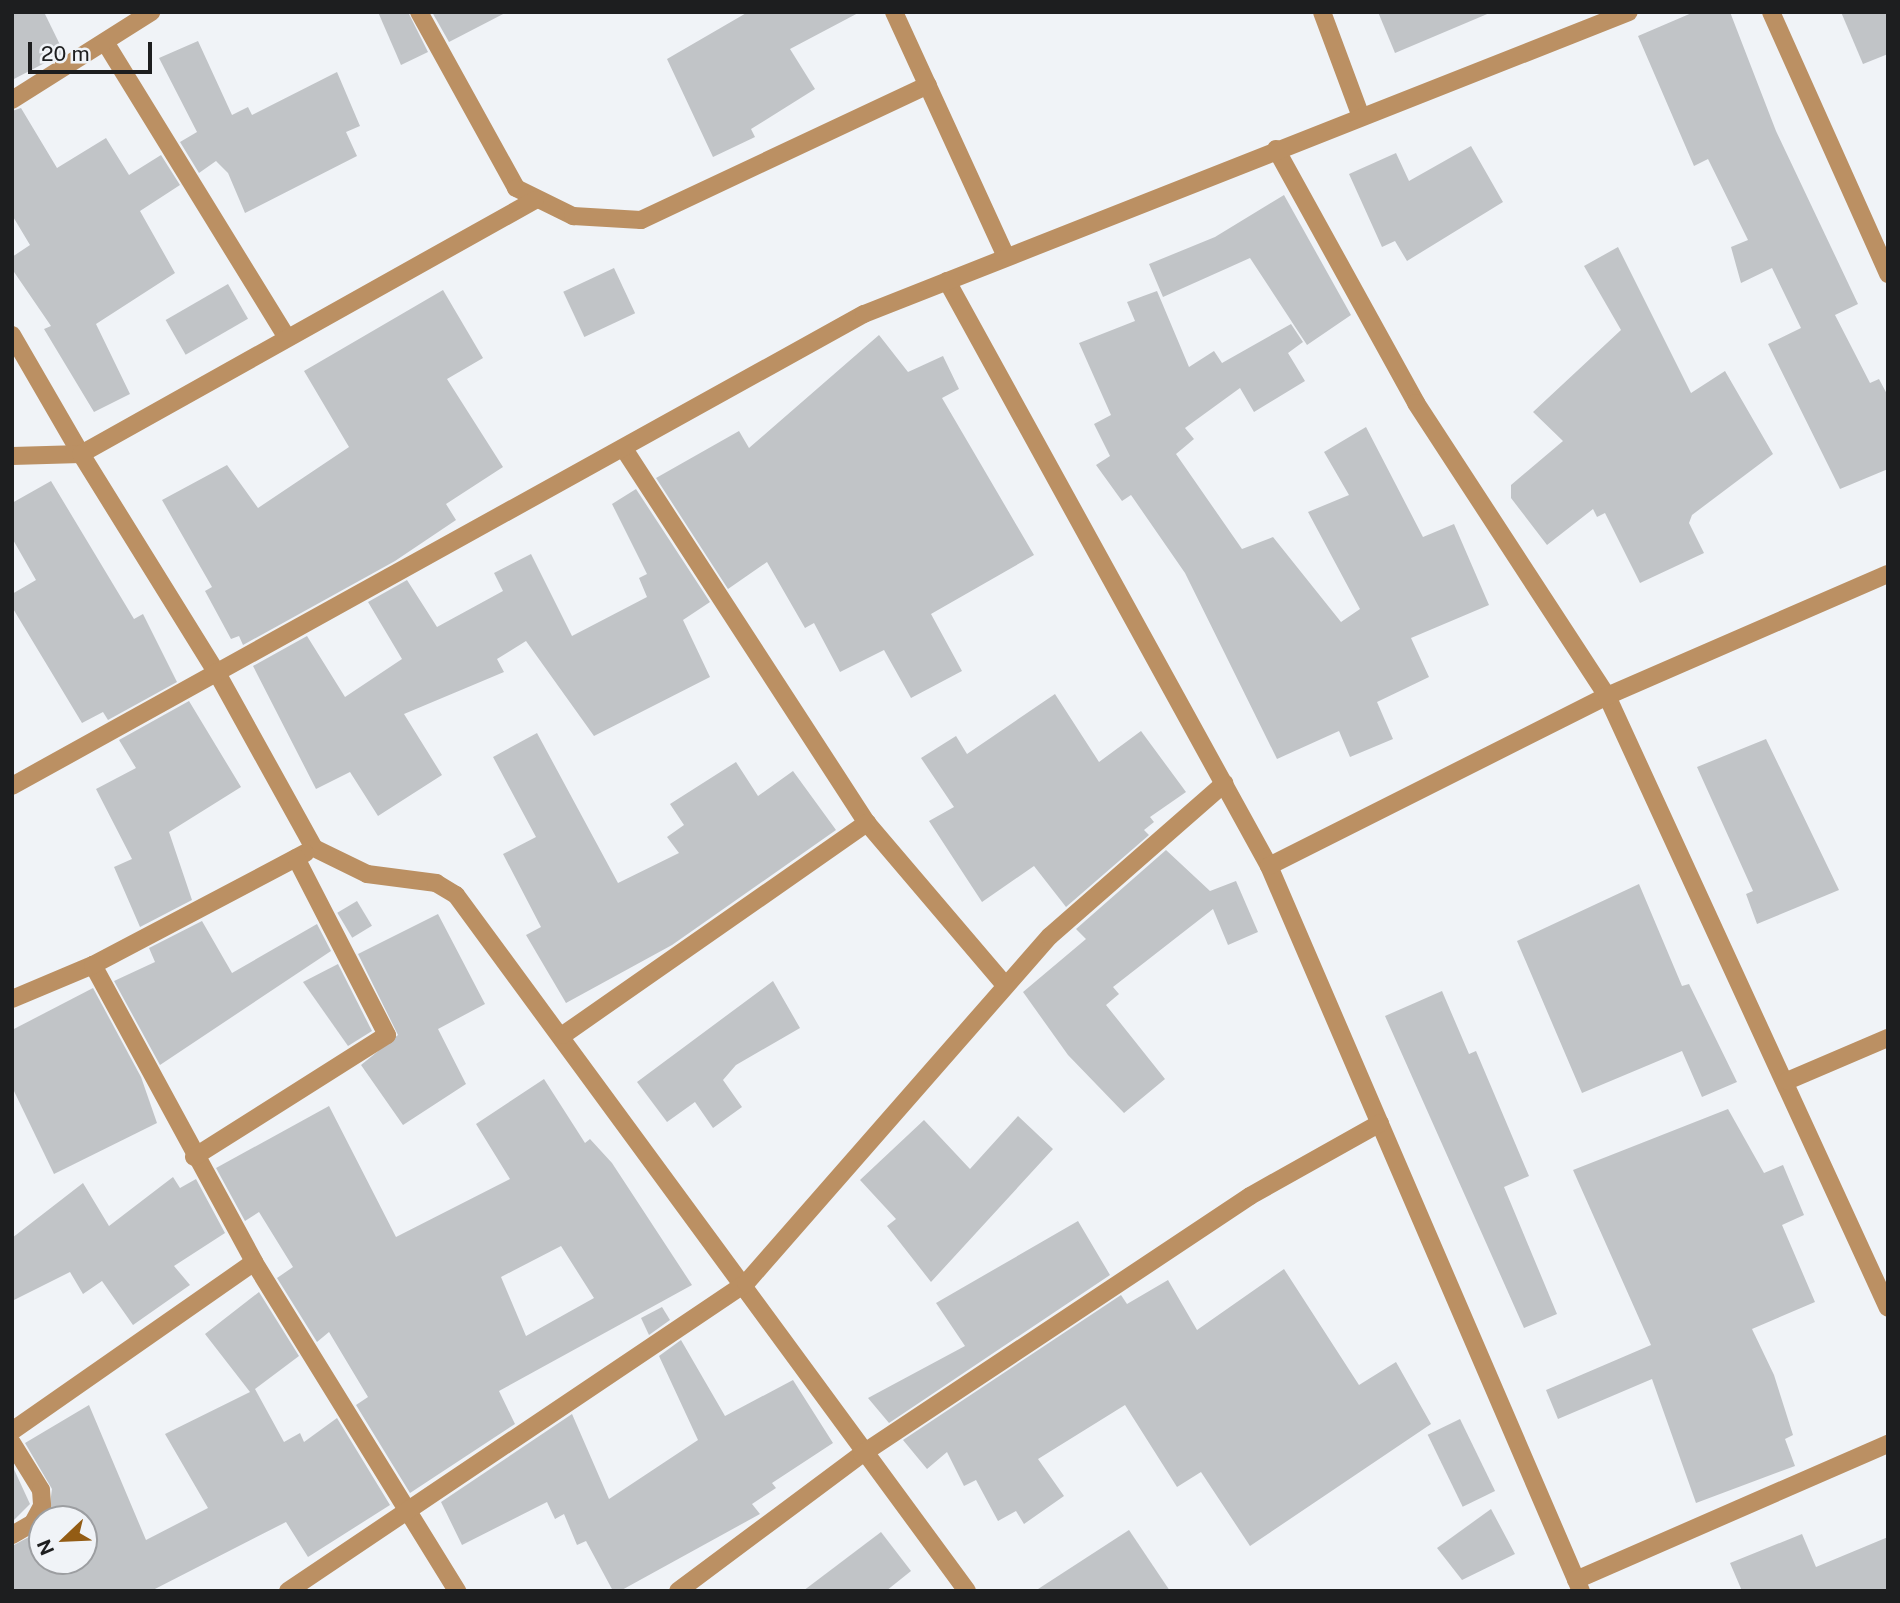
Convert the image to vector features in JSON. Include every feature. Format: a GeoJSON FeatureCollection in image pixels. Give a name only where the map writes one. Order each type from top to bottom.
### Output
{"type":"FeatureCollection","features":[{"type":"Feature","properties":{"kind":"street"},"geometry":{"type":"LineString","coordinates":[[12,100],[151,12]]}},
{"type":"Feature","properties":{"kind":"street"},"geometry":{"type":"LineString","coordinates":[[419,12],[508,178],[535,200],[573,216],[641,220],[928,85]]}},
{"type":"Feature","properties":{"kind":"street"},"geometry":{"type":"LineString","coordinates":[[894,12],[1005,254]]}},
{"type":"Feature","properties":{"kind":"street"},"geometry":{"type":"LineString","coordinates":[[1322,12],[1361,117]]}},
{"type":"Feature","properties":{"kind":"street"},"geometry":{"type":"LineString","coordinates":[[12,786],[864,314],[947,281],[1005,254],[1629,12]]}},
{"type":"Feature","properties":{"kind":"street"},"geometry":{"type":"LineString","coordinates":[[1771,12],[1888,274]]}},
{"type":"Feature","properties":{"kind":"street"},"geometry":{"type":"LineString","coordinates":[[105,41],[287,338]]}},
{"type":"Feature","properties":{"kind":"street"},"geometry":{"type":"LineString","coordinates":[[1276,149],[1416,403],[1607,696],[1787,1081],[1888,1308]]}},
{"type":"Feature","properties":{"kind":"street"},"geometry":{"type":"LineString","coordinates":[[12,456],[81,454],[535,200]]}},
{"type":"Feature","properties":{"kind":"street"},"geometry":{"type":"LineString","coordinates":[[947,281],[1269,866],[1579,1585],[1888,1444]]}},
{"type":"Feature","properties":{"kind":"street"},"geometry":{"type":"LineString","coordinates":[[12,335],[81,454],[217,673],[314,848],[367,874],[436,883],[456,895],[746,1283],[862,1454],[967,1591]]}},
{"type":"Feature","properties":{"kind":"street"},"geometry":{"type":"LineString","coordinates":[[624,449],[867,823],[1005,985]]}},
{"type":"Feature","properties":{"kind":"street"},"geometry":{"type":"LineString","coordinates":[[1269,866],[1607,696],[1888,573]]}},
{"type":"Feature","properties":{"kind":"street"},"geometry":{"type":"LineString","coordinates":[[288,1591],[746,1283],[1050,936],[1225,783]]}},
{"type":"Feature","properties":{"kind":"street"},"geometry":{"type":"LineString","coordinates":[[563,1035],[867,823]]}},
{"type":"Feature","properties":{"kind":"street"},"geometry":{"type":"LineString","coordinates":[[12,999],[93,965],[314,848]]}},
{"type":"Feature","properties":{"kind":"street"},"geometry":{"type":"LineString","coordinates":[[194,1157],[387,1035],[296,858]]}},
{"type":"Feature","properties":{"kind":"street"},"geometry":{"type":"LineString","coordinates":[[93,965],[194,1157],[254,1262],[457,1591]]}},
{"type":"Feature","properties":{"kind":"street"},"geometry":{"type":"LineString","coordinates":[[1787,1081],[1888,1038]]}},
{"type":"Feature","properties":{"kind":"street"},"geometry":{"type":"LineString","coordinates":[[690,1587],[862,1454],[1250,1196],[1380,1124]]}},
{"type":"Feature","properties":{"kind":"street"},"geometry":{"type":"LineString","coordinates":[[12,1431],[254,1262]]}},
{"type":"Feature","properties":{"kind":"street"},"geometry":{"type":"LineString","coordinates":[[12,1443],[41,1490],[42,1506],[33,1523],[12,1535]]}},
{"type":"Feature","properties":{"kind":"building"},"geometry":{"type":"Polygon","coordinates":[[[12,12],[44,12],[64,53],[12,80],[12,12]]]}},
{"type":"Feature","properties":{"kind":"building"},"geometry":{"type":"Polygon","coordinates":[[[378,12],[408,12],[428,52],[401,65],[378,12]]]}},
{"type":"Feature","properties":{"kind":"building"},"geometry":{"type":"Polygon","coordinates":[[[432,12],[507,12],[449,42],[432,12]]]}},
{"type":"Feature","properties":{"kind":"building"},"geometry":{"type":"Polygon","coordinates":[[[748,12],[860,12],[790,49],[815,89],[751,129],[755,137],[713,157],[667,59],[748,12]]]}},
{"type":"Feature","properties":{"kind":"building"},"geometry":{"type":"Polygon","coordinates":[[[1378,12],[1492,12],[1395,53],[1378,12]]]}},
{"type":"Feature","properties":{"kind":"building"},"geometry":{"type":"Polygon","coordinates":[[[1694,12],[1730,12],[1776,131],[1858,304],[1835,315],[1870,383],[1879,379],[1888,396],[1888,469],[1840,489],[1768,344],[1801,328],[1772,268],[1741,283],[1731,247],[1748,240],[1708,159],[1694,166],[1638,36],[1694,12]]]}},
{"type":"Feature","properties":{"kind":"building"},"geometry":{"type":"Polygon","coordinates":[[[1841,12],[1888,12],[1888,54],[1863,64],[1841,12]]]}},
{"type":"Feature","properties":{"kind":"building"},"geometry":{"type":"Polygon","coordinates":[[[198,41],[232,115],[248,107],[252,115],[337,72],[360,126],[346,132],[357,156],[245,213],[228,173],[216,161],[199,173],[180,142],[197,132],[159,58],[198,41]]]}},
{"type":"Feature","properties":{"kind":"building"},"geometry":{"type":"Polygon","coordinates":[[[21,108],[57,168],[106,138],[129,175],[161,155],[180,185],[140,211],[175,273],[96,324],[130,394],[94,412],[44,329],[51,326],[12,269],[12,257],[30,245],[12,215],[12,111],[21,108]]]}},
{"type":"Feature","properties":{"kind":"building"},"geometry":{"type":"Polygon","coordinates":[[[1471,146],[1503,202],[1407,261],[1395,241],[1382,247],[1349,174],[1396,153],[1409,181],[1471,146]]]}},
{"type":"Feature","properties":{"kind":"building"},"geometry":{"type":"Polygon","coordinates":[[[1284,195],[1351,315],[1307,345],[1250,258],[1163,297],[1149,264],[1215,237],[1284,195]]]}},
{"type":"Feature","properties":{"kind":"building"},"geometry":{"type":"Polygon","coordinates":[[[1618,247],[1691,393],[1725,371],[1773,454],[1692,515],[1689,523],[1704,553],[1640,583],[1605,513],[1597,517],[1593,509],[1547,545],[1511,498],[1511,485],[1563,441],[1533,412],[1621,330],[1584,266],[1618,247]]]}},
{"type":"Feature","properties":{"kind":"building"},"geometry":{"type":"Polygon","coordinates":[[[614,268],[635,313],[584,337],[563,292],[614,268]]]}},
{"type":"Feature","properties":{"kind":"building"},"geometry":{"type":"Polygon","coordinates":[[[228,284],[248,319],[186,355],[166,320],[228,284]]]}},
{"type":"Feature","properties":{"kind":"building"},"geometry":{"type":"Polygon","coordinates":[[[443,290],[483,358],[447,379],[503,467],[446,504],[456,520],[395,561],[243,645],[239,636],[231,639],[205,591],[212,587],[162,500],[227,465],[258,508],[349,447],[304,371],[443,290]]]}},
{"type":"Feature","properties":{"kind":"building"},"geometry":{"type":"Polygon","coordinates":[[[1157,291],[1189,367],[1214,351],[1222,363],[1291,324],[1303,342],[1288,353],[1305,381],[1254,412],[1240,388],[1185,428],[1194,439],[1176,454],[1242,549],[1273,537],[1341,622],[1360,609],[1308,512],[1349,495],[1324,452],[1366,427],[1423,537],[1454,524],[1489,605],[1411,638],[1429,677],[1377,702],[1393,739],[1350,757],[1339,731],[1277,759],[1185,573],[1131,495],[1122,501],[1096,465],[1110,456],[1094,424],[1111,415],[1079,343],[1135,321],[1127,302],[1157,291]]]}},
{"type":"Feature","properties":{"kind":"building"},"geometry":{"type":"Polygon","coordinates":[[[879,335],[908,372],[943,356],[959,389],[942,398],[1034,555],[931,614],[962,671],[911,698],[884,650],[840,672],[814,623],[805,628],[767,562],[728,589],[656,478],[739,431],[749,448],[879,335]]]}},
{"type":"Feature","properties":{"kind":"building"},"geometry":{"type":"Polygon","coordinates":[[[51,481],[134,619],[143,614],[177,682],[108,720],[103,712],[82,723],[12,607],[12,594],[36,580],[12,538],[12,503],[51,481]]]}},
{"type":"Feature","properties":{"kind":"building"},"geometry":{"type":"Polygon","coordinates":[[[636,489],[710,602],[683,620],[710,677],[594,736],[526,641],[497,659],[504,672],[404,714],[442,775],[378,816],[350,772],[316,789],[253,666],[307,636],[345,697],[402,659],[368,602],[407,580],[437,627],[503,591],[494,573],[531,554],[572,636],[647,597],[639,578],[647,574],[612,504],[636,489]]]}},
{"type":"Feature","properties":{"kind":"building"},"geometry":{"type":"Polygon","coordinates":[[[1055,694],[1099,762],[1141,731],[1186,792],[1150,817],[1154,822],[1144,830],[1149,835],[1066,907],[1034,866],[982,902],[929,821],[954,807],[921,758],[956,736],[967,754],[1055,694]]]}},
{"type":"Feature","properties":{"kind":"building"},"geometry":{"type":"Polygon","coordinates":[[[189,701],[241,787],[169,832],[192,900],[140,927],[114,867],[132,859],[96,789],[136,768],[119,740],[189,701]]]}},
{"type":"Feature","properties":{"kind":"building"},"geometry":{"type":"Polygon","coordinates":[[[537,733],[618,883],[679,853],[667,837],[684,825],[670,804],[736,762],[758,796],[793,771],[836,830],[672,945],[566,1003],[526,935],[541,927],[503,854],[536,837],[493,757],[537,733]]]}},
{"type":"Feature","properties":{"kind":"building"},"geometry":{"type":"Polygon","coordinates":[[[1766,739],[1839,890],[1757,924],[1746,894],[1753,891],[1697,767],[1766,739]]]}},
{"type":"Feature","properties":{"kind":"building"},"geometry":{"type":"Polygon","coordinates":[[[1166,850],[1210,891],[1236,881],[1258,932],[1228,945],[1213,909],[1113,987],[1119,994],[1106,1005],[1165,1079],[1124,1113],[1068,1055],[1023,992],[1086,939],[1076,929],[1166,850]]]}},
{"type":"Feature","properties":{"kind":"building"},"geometry":{"type":"Polygon","coordinates":[[[1639,884],[1682,986],[1689,984],[1737,1082],[1702,1097],[1682,1051],[1582,1093],[1517,941],[1639,884]]]}},
{"type":"Feature","properties":{"kind":"building"},"geometry":{"type":"Polygon","coordinates":[[[357,901],[372,926],[352,938],[337,913],[357,901]]]}},
{"type":"Feature","properties":{"kind":"building"},"geometry":{"type":"Polygon","coordinates":[[[438,914],[485,1004],[438,1029],[466,1084],[403,1125],[361,1065],[398,1035],[358,954],[438,914]]]}},
{"type":"Feature","properties":{"kind":"building"},"geometry":{"type":"Polygon","coordinates":[[[202,921],[232,973],[317,924],[331,951],[160,1065],[114,981],[155,962],[149,948],[202,921]]]}},
{"type":"Feature","properties":{"kind":"building"},"geometry":{"type":"Polygon","coordinates":[[[338,964],[372,1031],[348,1046],[303,982],[338,964]]]}},
{"type":"Feature","properties":{"kind":"building"},"geometry":{"type":"Polygon","coordinates":[[[773,981],[800,1028],[736,1065],[723,1080],[742,1107],[713,1128],[695,1102],[667,1122],[637,1082],[773,981]]]}},
{"type":"Feature","properties":{"kind":"building"},"geometry":{"type":"Polygon","coordinates":[[[93,988],[141,1077],[157,1123],[54,1174],[12,1087],[12,1030],[93,988]]]}},
{"type":"Feature","properties":{"kind":"building"},"geometry":{"type":"Polygon","coordinates":[[[1442,991],[1469,1054],[1476,1051],[1529,1176],[1504,1187],[1557,1314],[1524,1328],[1385,1016],[1442,991]]]}},
{"type":"Feature","properties":{"kind":"building"},"geometry":{"type":"Polygon","coordinates":[[[544,1079],[585,1143],[590,1139],[612,1163],[692,1285],[499,1391],[515,1424],[410,1493],[356,1405],[368,1397],[329,1332],[317,1342],[277,1278],[293,1267],[259,1212],[245,1221],[216,1168],[329,1106],[396,1237],[510,1179],[476,1124],[544,1079]],[[561,1246],[501,1277],[526,1336],[594,1298],[561,1246]]]}},
{"type":"Feature","properties":{"kind":"building"},"geometry":{"type":"Polygon","coordinates":[[[1728,1109],[1764,1173],[1783,1165],[1804,1215],[1782,1225],[1815,1302],[1752,1329],[1774,1375],[1793,1435],[1785,1439],[1795,1466],[1696,1503],[1652,1379],[1558,1419],[1546,1390],[1651,1345],[1573,1170],[1728,1109]]]}},
{"type":"Feature","properties":{"kind":"building"},"geometry":{"type":"Polygon","coordinates":[[[1018,1116],[1053,1149],[931,1282],[887,1226],[896,1219],[860,1180],[924,1120],[970,1169],[1018,1116]]]}},
{"type":"Feature","properties":{"kind":"building"},"geometry":{"type":"Polygon","coordinates":[[[173,1177],[180,1188],[196,1179],[225,1233],[174,1266],[190,1285],[133,1325],[102,1281],[83,1294],[70,1272],[12,1301],[12,1238],[83,1183],[109,1226],[173,1177]]]}},
{"type":"Feature","properties":{"kind":"building"},"geometry":{"type":"Polygon","coordinates":[[[1078,1221],[1110,1275],[889,1423],[868,1398],[965,1346],[936,1303],[1078,1221]]]}},
{"type":"Feature","properties":{"kind":"building"},"geometry":{"type":"Polygon","coordinates":[[[1284,1269],[1359,1385],[1396,1362],[1431,1424],[1250,1546],[1201,1472],[1177,1487],[1125,1405],[1038,1459],[1064,1496],[1024,1524],[1016,1511],[998,1521],[976,1480],[964,1486],[947,1452],[927,1469],[903,1440],[1121,1295],[1127,1304],[1168,1280],[1197,1330],[1284,1269]]]}},
{"type":"Feature","properties":{"kind":"building"},"geometry":{"type":"Polygon","coordinates":[[[259,1292],[299,1356],[255,1389],[284,1442],[300,1433],[304,1442],[337,1418],[390,1505],[308,1557],[286,1522],[151,1591],[12,1591],[12,1546],[28,1537],[28,1575],[98,1575],[98,1505],[50,1505],[52,1489],[25,1443],[89,1405],[146,1540],[208,1508],[165,1434],[250,1392],[205,1334],[259,1292]]]}},
{"type":"Feature","properties":{"kind":"building"},"geometry":{"type":"Polygon","coordinates":[[[662,1307],[670,1320],[649,1335],[641,1318],[662,1307]]]}},
{"type":"Feature","properties":{"kind":"building"},"geometry":{"type":"Polygon","coordinates":[[[681,1340],[725,1416],[793,1380],[833,1443],[772,1483],[776,1488],[752,1504],[760,1514],[620,1591],[613,1591],[586,1541],[577,1545],[564,1514],[555,1519],[547,1502],[462,1545],[441,1502],[572,1414],[609,1499],[698,1440],[659,1356],[681,1340]]]}},
{"type":"Feature","properties":{"kind":"building"},"geometry":{"type":"Polygon","coordinates":[[[1460,1419],[1495,1491],[1463,1507],[1428,1435],[1460,1419]]]}},
{"type":"Feature","properties":{"kind":"building"},"geometry":{"type":"Polygon","coordinates":[[[12,1465],[30,1504],[12,1522],[12,1465]]]}},
{"type":"Feature","properties":{"kind":"building"},"geometry":{"type":"Polygon","coordinates":[[[1491,1509],[1515,1554],[1462,1580],[1437,1548],[1491,1509]]]}},
{"type":"Feature","properties":{"kind":"building"},"geometry":{"type":"Polygon","coordinates":[[[1129,1530],[1170,1591],[1035,1591],[1129,1530]]]}},
{"type":"Feature","properties":{"kind":"building"},"geometry":{"type":"Polygon","coordinates":[[[881,1532],[911,1571],[886,1591],[803,1591],[881,1532]]]}},
{"type":"Feature","properties":{"kind":"building"},"geometry":{"type":"Polygon","coordinates":[[[1802,1534],[1816,1567],[1888,1537],[1888,1591],[1742,1591],[1730,1563],[1802,1534]]]}}]}
